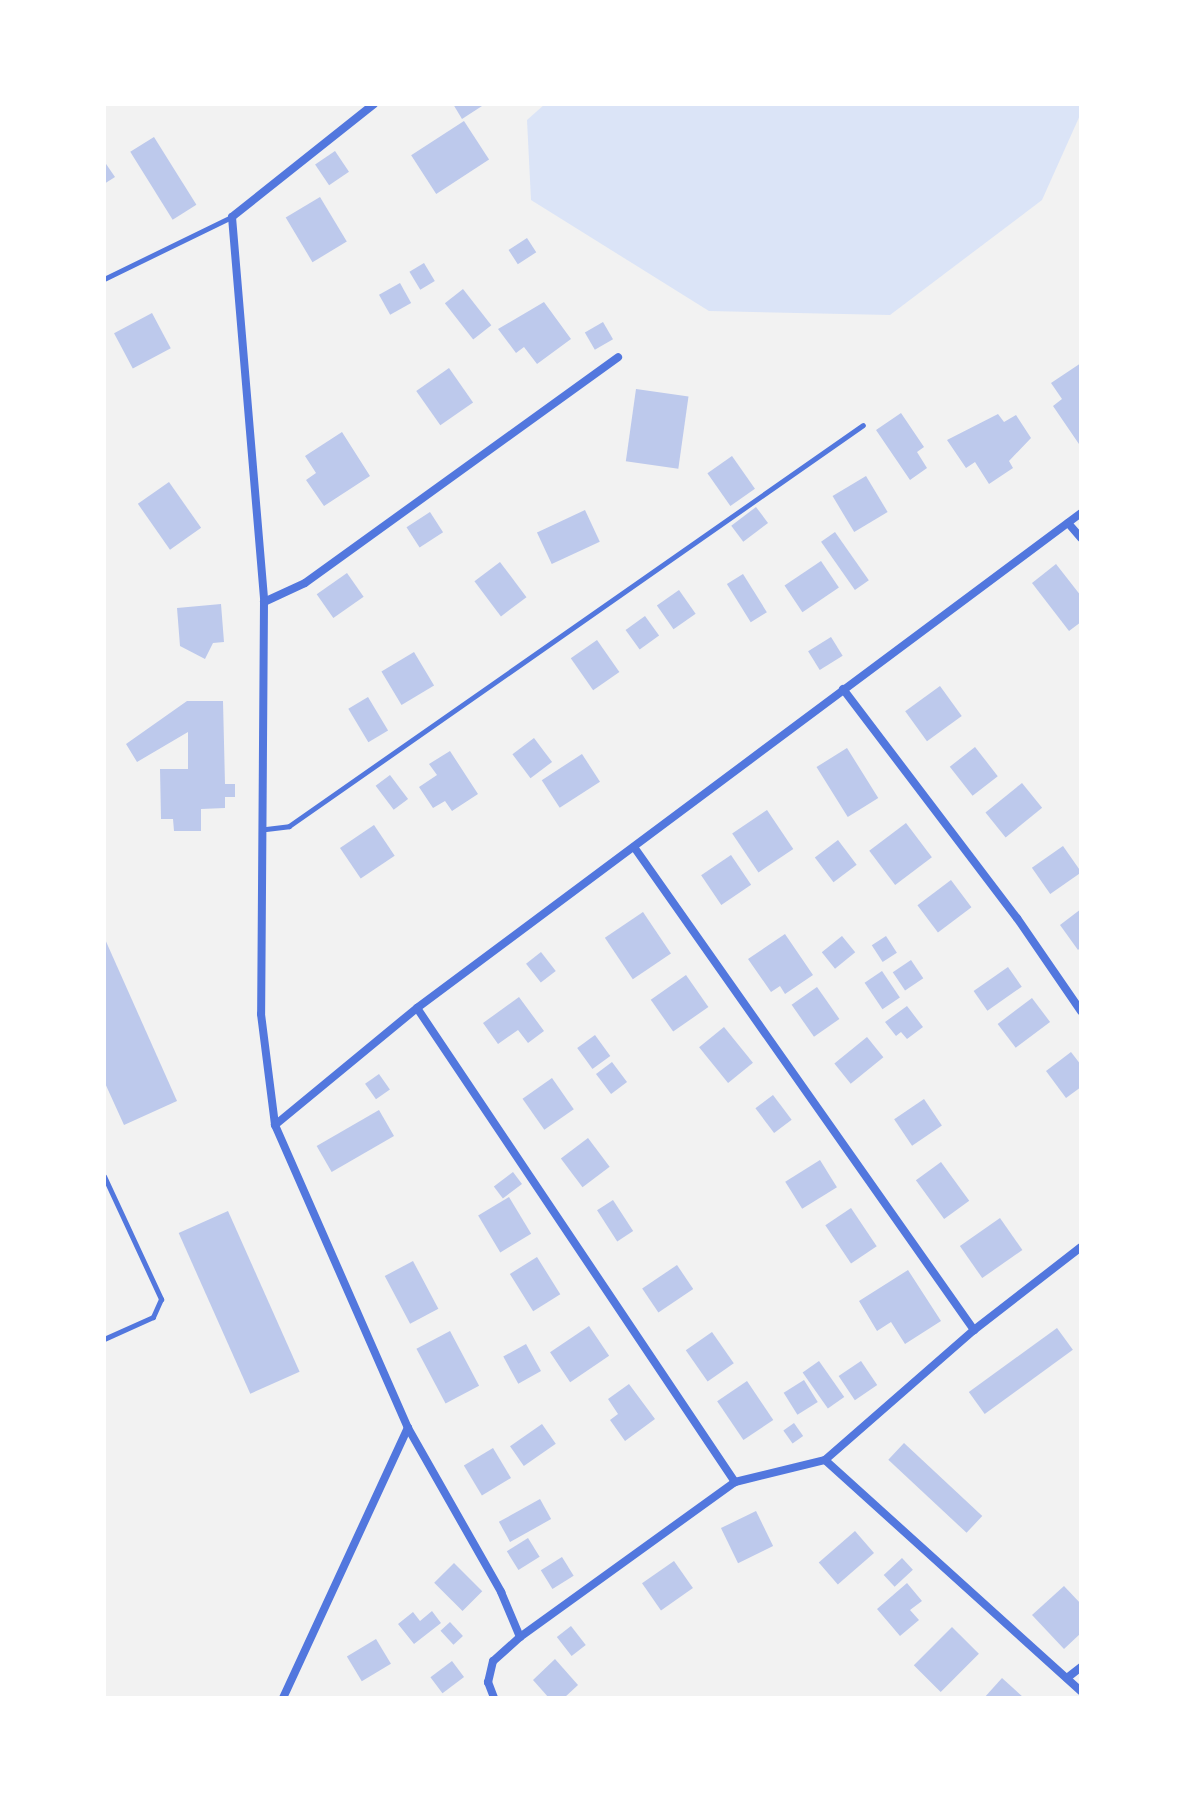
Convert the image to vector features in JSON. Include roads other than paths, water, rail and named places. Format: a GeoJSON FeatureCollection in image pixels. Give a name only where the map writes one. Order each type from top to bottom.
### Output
{"type":"FeatureCollection","features":[{"type":"Feature","properties":{"kind":"street"},"geometry":{"type":"LineString","coordinates":[[374,104],[232,217],[264,602],[266,829],[261,1014],[275,1125],[408,1428],[501,1592],[520,1637]]}},
{"type":"Feature","properties":{"kind":"street"},"geometry":{"type":"LineString","coordinates":[[264,602],[305,583],[618,357]]}},
{"type":"Feature","properties":{"kind":"street"},"geometry":{"type":"LineString","coordinates":[[275,1125],[417,1008],[1081,513]]}},
{"type":"Feature","properties":{"kind":"street"},"geometry":{"type":"LineString","coordinates":[[1068,523],[1081,538]]}},
{"type":"Feature","properties":{"kind":"street"},"geometry":{"type":"LineString","coordinates":[[843,689],[1017,918],[1081,1011]]}},
{"type":"Feature","properties":{"kind":"street"},"geometry":{"type":"LineString","coordinates":[[634,847],[974,1330]]}},
{"type":"Feature","properties":{"kind":"street"},"geometry":{"type":"LineString","coordinates":[[417,1008],[735,1482]]}},
{"type":"Feature","properties":{"kind":"street"},"geometry":{"type":"LineString","coordinates":[[494,1698],[488,1682],[493,1661],[520,1637],[735,1482],[825,1460],[974,1330],[1081,1247]]}},
{"type":"Feature","properties":{"kind":"street"},"geometry":{"type":"LineString","coordinates":[[283,1698],[408,1428]]}},
{"type":"Feature","properties":{"kind":"street"},"geometry":{"type":"LineString","coordinates":[[825,1460],[1081,1691]]}},
{"type":"Feature","properties":{"kind":"street"},"geometry":{"type":"LineString","coordinates":[[1067,1678],[1081,1667]]}},
{"type":"Feature","properties":{"kind":"lane"},"geometry":{"type":"LineString","coordinates":[[104,279],[232,217]]}},
{"type":"Feature","properties":{"kind":"lane"},"geometry":{"type":"LineString","coordinates":[[266,829],[289,826],[863,425]]}},
{"type":"Feature","properties":{"kind":"lane"},"geometry":{"type":"LineString","coordinates":[[104,1176],[161,1299],[153,1317],[104,1339]]}}]}
